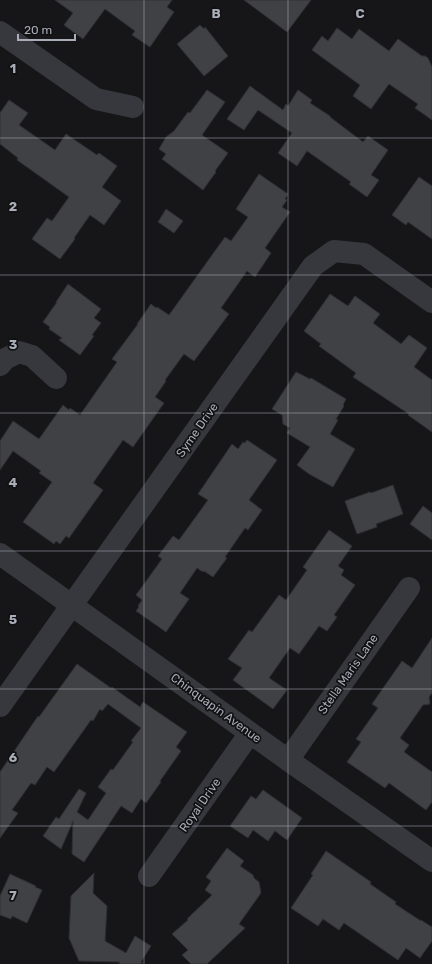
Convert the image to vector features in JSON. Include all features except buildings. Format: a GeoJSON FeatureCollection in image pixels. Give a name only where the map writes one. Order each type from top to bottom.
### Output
{"type":"FeatureCollection","features":[{"type":"Feature","properties":{"kind":"street"},"geometry":{"type":"LineString","coordinates":[[0,32],[96,99],[133,107]]}},
{"type":"Feature","properties":{"kind":"street","name":"Syme Drive"},"geometry":{"type":"LineString","coordinates":[[0,706],[313,266],[334,251],[364,254],[432,302]]}},
{"type":"Feature","properties":{"kind":"street"},"geometry":{"type":"LineString","coordinates":[[0,365],[5,359],[19,352],[32,356],[56,378]]}},
{"type":"Feature","properties":{"kind":"street","name":"Chinquapin Avenue"},"geometry":{"type":"LineString","coordinates":[[0,554],[432,861]]}},
{"type":"Feature","properties":{"kind":"street","name":"Stella Maris Lane"},"geometry":{"type":"LineString","coordinates":[[288,760],[409,588]]}},
{"type":"Feature","properties":{"kind":"street","name":"Royal Drive"},"geometry":{"type":"LineString","coordinates":[[149,876],[250,733]]}}]}
